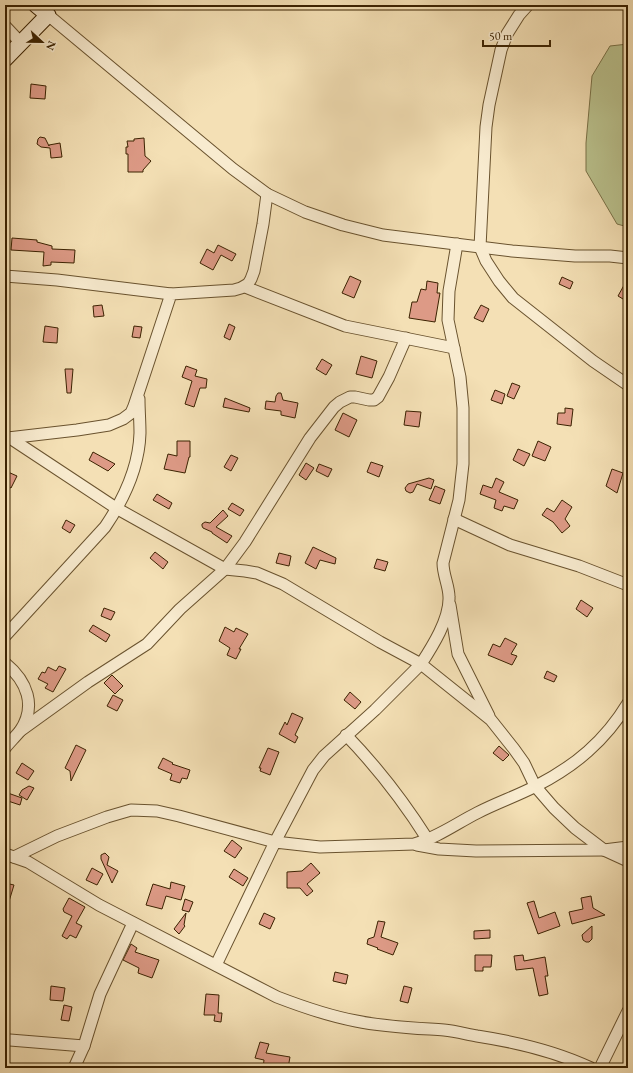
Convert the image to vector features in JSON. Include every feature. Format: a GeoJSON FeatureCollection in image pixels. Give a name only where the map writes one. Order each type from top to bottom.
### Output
{"type":"FeatureCollection","features":[{"type":"Feature","properties":{"kind":"street"},"geometry":{"type":"LineString","coordinates":[[36,5],[212,152],[267,194],[322,218],[363,231],[383,235],[480,247],[575,256],[610,256],[628,258]]}},
{"type":"Feature","properties":{"kind":"street"},"geometry":{"type":"LineString","coordinates":[[528,5],[519,15],[507,34],[501,50],[489,105],[486,127],[480,247],[486,261],[499,281],[513,298],[592,361],[628,386]]}},
{"type":"Feature","properties":{"kind":"street"},"geometry":{"type":"LineString","coordinates":[[5,59],[48,15]]}},
{"type":"Feature","properties":{"kind":"street"},"geometry":{"type":"LineString","coordinates":[[5,26],[21,43]]}},
{"type":"Feature","properties":{"kind":"street"},"geometry":{"type":"LineString","coordinates":[[245,287],[251,279],[254,271],[267,194]]}},
{"type":"Feature","properties":{"kind":"street"},"geometry":{"type":"LineString","coordinates":[[457,244],[448,306],[449,328],[458,361],[462,395],[464,445],[462,480],[454,519],[442,563],[458,654],[491,720],[524,763],[535,786],[554,808],[575,828],[604,850],[628,861]]}},
{"type":"Feature","properties":{"kind":"street"},"geometry":{"type":"LineString","coordinates":[[5,276],[57,280],[171,294],[234,290],[245,287],[338,324],[454,348]]}},
{"type":"Feature","properties":{"kind":"street"},"geometry":{"type":"LineString","coordinates":[[7,438],[109,425],[124,419],[131,413],[139,393],[171,294]]}},
{"type":"Feature","properties":{"kind":"street"},"geometry":{"type":"LineString","coordinates":[[5,748],[20,731],[88,682],[147,644],[180,609],[225,569],[245,542],[310,438],[328,414],[340,402],[350,397],[374,400],[381,394],[406,338]]}},
{"type":"Feature","properties":{"kind":"street"},"geometry":{"type":"LineString","coordinates":[[5,636],[105,527],[116,508],[130,480],[137,454],[140,433],[139,393]]}},
{"type":"Feature","properties":{"kind":"street"},"geometry":{"type":"LineString","coordinates":[[7,438],[116,508],[225,569],[257,573],[283,584],[375,639],[421,664],[491,720]]}},
{"type":"Feature","properties":{"kind":"street"},"geometry":{"type":"LineString","coordinates":[[454,519],[510,545],[579,566],[628,585]]}},
{"type":"Feature","properties":{"kind":"street"},"geometry":{"type":"LineString","coordinates":[[216,966],[275,842],[318,763],[335,744],[375,710],[421,664],[436,638],[448,609],[449,598]]}},
{"type":"Feature","properties":{"kind":"street"},"geometry":{"type":"LineString","coordinates":[[5,663],[12,668],[22,681],[28,694],[29,710],[20,731]]}},
{"type":"Feature","properties":{"kind":"street"},"geometry":{"type":"LineString","coordinates":[[414,844],[428,840],[477,813],[535,786],[564,770],[582,757],[602,739],[613,726],[628,703]]}},
{"type":"Feature","properties":{"kind":"street"},"geometry":{"type":"LineString","coordinates":[[346,735],[376,767],[412,815],[428,840]]}},
{"type":"Feature","properties":{"kind":"street"},"geometry":{"type":"LineString","coordinates":[[9,856],[106,817],[131,810],[157,811],[275,842],[320,847],[414,844],[439,849],[463,851],[604,850],[628,847]]}},
{"type":"Feature","properties":{"kind":"street"},"geometry":{"type":"LineString","coordinates":[[9,856],[28,862],[86,898],[277,997],[316,1011],[356,1021],[390,1026],[446,1031],[498,1039],[544,1050],[591,1068]]}},
{"type":"Feature","properties":{"kind":"street"},"geometry":{"type":"LineString","coordinates":[[74,1068],[84,1046],[100,994],[134,923]]}},
{"type":"Feature","properties":{"kind":"street"},"geometry":{"type":"LineString","coordinates":[[600,1068],[628,1011]]}},
{"type":"Feature","properties":{"kind":"street"},"geometry":{"type":"LineString","coordinates":[[10,1040],[84,1046]]}},
{"type":"Feature","properties":{"kind":"green space"},"geometry":{"type":"Polygon","coordinates":[[[628,44],[628,227],[617,224],[586,171],[586,143],[592,76],[610,46],[628,44]]]}},
{"type":"Feature","properties":{"kind":"building"},"geometry":{"type":"Polygon","coordinates":[[[31,84],[46,86],[45,99],[30,98],[31,84]]]}},
{"type":"Feature","properties":{"kind":"building"},"geometry":{"type":"Polygon","coordinates":[[[40,137],[45,138],[49,146],[60,143],[62,157],[51,158],[50,148],[41,147],[37,144],[40,137]]]}},
{"type":"Feature","properties":{"kind":"building"},"geometry":{"type":"Polygon","coordinates":[[[144,138],[145,156],[151,161],[143,172],[128,172],[128,154],[126,154],[126,147],[128,147],[127,141],[134,141],[134,139],[144,138]]]}},
{"type":"Feature","properties":{"kind":"building"},"geometry":{"type":"Polygon","coordinates":[[[12,238],[37,240],[37,242],[52,246],[52,249],[75,250],[74,263],[51,262],[51,265],[43,266],[44,252],[11,250],[12,238]]]}},
{"type":"Feature","properties":{"kind":"building"},"geometry":{"type":"Polygon","coordinates":[[[218,245],[236,254],[232,261],[221,255],[213,270],[200,263],[207,249],[214,253],[218,245]]]}},
{"type":"Feature","properties":{"kind":"building"},"geometry":{"type":"Polygon","coordinates":[[[350,276],[361,281],[354,298],[342,293],[350,276]]]}},
{"type":"Feature","properties":{"kind":"building"},"geometry":{"type":"Polygon","coordinates":[[[562,277],[573,282],[570,289],[559,284],[562,277]]]}},
{"type":"Feature","properties":{"kind":"building"},"geometry":{"type":"Polygon","coordinates":[[[628,278],[628,302],[618,296],[628,278]]]}},
{"type":"Feature","properties":{"kind":"building"},"geometry":{"type":"Polygon","coordinates":[[[427,281],[438,283],[437,293],[440,293],[435,322],[409,318],[412,302],[417,302],[421,289],[426,290],[427,281]]]}},
{"type":"Feature","properties":{"kind":"building"},"geometry":{"type":"Polygon","coordinates":[[[102,305],[104,316],[94,317],[93,306],[102,305]]]}},
{"type":"Feature","properties":{"kind":"building"},"geometry":{"type":"Polygon","coordinates":[[[481,305],[489,309],[483,322],[474,318],[481,305]]]}},
{"type":"Feature","properties":{"kind":"building"},"geometry":{"type":"Polygon","coordinates":[[[229,324],[235,327],[230,340],[224,337],[229,324]]]}},
{"type":"Feature","properties":{"kind":"building"},"geometry":{"type":"Polygon","coordinates":[[[45,326],[58,328],[57,343],[43,342],[45,326]]]}},
{"type":"Feature","properties":{"kind":"building"},"geometry":{"type":"Polygon","coordinates":[[[134,326],[142,327],[140,338],[132,337],[134,326]]]}},
{"type":"Feature","properties":{"kind":"building"},"geometry":{"type":"Polygon","coordinates":[[[361,356],[377,361],[372,378],[356,374],[361,356]]]}},
{"type":"Feature","properties":{"kind":"building"},"geometry":{"type":"Polygon","coordinates":[[[322,359],[332,365],[326,375],[316,369],[322,359]]]}},
{"type":"Feature","properties":{"kind":"building"},"geometry":{"type":"Polygon","coordinates":[[[186,366],[197,370],[195,376],[207,379],[206,388],[200,388],[194,407],[185,404],[192,381],[182,377],[186,366]]]}},
{"type":"Feature","properties":{"kind":"building"},"geometry":{"type":"Polygon","coordinates":[[[65,369],[73,369],[71,393],[67,393],[65,369]]]}},
{"type":"Feature","properties":{"kind":"building"},"geometry":{"type":"Polygon","coordinates":[[[512,383],[520,386],[514,399],[507,396],[512,383]]]}},
{"type":"Feature","properties":{"kind":"building"},"geometry":{"type":"Polygon","coordinates":[[[495,390],[505,394],[502,404],[491,400],[495,390]]]}},
{"type":"Feature","properties":{"kind":"building"},"geometry":{"type":"Polygon","coordinates":[[[278,393],[281,393],[283,400],[298,403],[295,418],[281,415],[281,411],[265,409],[266,401],[275,402],[278,393]]]}},
{"type":"Feature","properties":{"kind":"building"},"geometry":{"type":"Polygon","coordinates":[[[225,398],[250,408],[249,412],[223,407],[225,398]]]}},
{"type":"Feature","properties":{"kind":"building"},"geometry":{"type":"Polygon","coordinates":[[[565,408],[573,409],[571,426],[557,424],[558,413],[565,413],[565,408]]]}},
{"type":"Feature","properties":{"kind":"building"},"geometry":{"type":"Polygon","coordinates":[[[406,411],[421,412],[419,427],[404,425],[406,411]]]}},
{"type":"Feature","properties":{"kind":"building"},"geometry":{"type":"Polygon","coordinates":[[[343,413],[357,420],[349,437],[335,430],[343,413]]]}},
{"type":"Feature","properties":{"kind":"building"},"geometry":{"type":"Polygon","coordinates":[[[177,441],[190,441],[190,457],[185,473],[164,469],[168,454],[177,456],[177,441]]]}},
{"type":"Feature","properties":{"kind":"building"},"geometry":{"type":"Polygon","coordinates":[[[538,441],[551,447],[545,461],[532,456],[538,441]]]}},
{"type":"Feature","properties":{"kind":"building"},"geometry":{"type":"Polygon","coordinates":[[[518,449],[530,454],[524,466],[513,460],[518,449]]]}},
{"type":"Feature","properties":{"kind":"building"},"geometry":{"type":"Polygon","coordinates":[[[93,452],[115,464],[108,471],[89,460],[93,452]]]}},
{"type":"Feature","properties":{"kind":"building"},"geometry":{"type":"Polygon","coordinates":[[[231,455],[238,458],[231,471],[224,467],[231,455]]]}},
{"type":"Feature","properties":{"kind":"building"},"geometry":{"type":"Polygon","coordinates":[[[371,462],[383,466],[379,477],[367,472],[371,462]]]}},
{"type":"Feature","properties":{"kind":"building"},"geometry":{"type":"Polygon","coordinates":[[[306,463],[314,468],[306,480],[299,475],[306,463]]]}},
{"type":"Feature","properties":{"kind":"building"},"geometry":{"type":"Polygon","coordinates":[[[319,464],[332,469],[328,477],[316,471],[319,464]]]}},
{"type":"Feature","properties":{"kind":"building"},"geometry":{"type":"Polygon","coordinates":[[[612,469],[623,473],[617,493],[606,486],[612,469]]]}},
{"type":"Feature","properties":{"kind":"building"},"geometry":{"type":"Polygon","coordinates":[[[8,472],[17,476],[11,488],[5,485],[5,477],[8,472]]]}},
{"type":"Feature","properties":{"kind":"building"},"geometry":{"type":"Polygon","coordinates":[[[429,478],[434,480],[431,489],[417,484],[413,492],[410,493],[406,491],[405,488],[408,484],[429,478]]]}},
{"type":"Feature","properties":{"kind":"building"},"geometry":{"type":"Polygon","coordinates":[[[496,478],[504,482],[499,492],[518,500],[514,509],[504,506],[502,511],[494,508],[496,500],[480,494],[483,485],[492,488],[496,478]]]}},
{"type":"Feature","properties":{"kind":"building"},"geometry":{"type":"Polygon","coordinates":[[[435,486],[445,490],[440,504],[429,500],[435,486]]]}},
{"type":"Feature","properties":{"kind":"building"},"geometry":{"type":"Polygon","coordinates":[[[157,494],[172,503],[169,509],[153,500],[157,494]]]}},
{"type":"Feature","properties":{"kind":"building"},"geometry":{"type":"Polygon","coordinates":[[[562,500],[572,507],[565,519],[570,526],[562,533],[553,522],[542,515],[547,508],[554,512],[562,500]]]}},
{"type":"Feature","properties":{"kind":"building"},"geometry":{"type":"Polygon","coordinates":[[[232,503],[244,510],[240,516],[228,509],[232,503]]]}},
{"type":"Feature","properties":{"kind":"building"},"geometry":{"type":"Polygon","coordinates":[[[223,510],[228,516],[216,527],[232,536],[227,543],[202,526],[205,522],[210,523],[223,510]]]}},
{"type":"Feature","properties":{"kind":"building"},"geometry":{"type":"Polygon","coordinates":[[[66,520],[75,525],[70,533],[62,528],[66,520]]]}},
{"type":"Feature","properties":{"kind":"building"},"geometry":{"type":"Polygon","coordinates":[[[313,547],[336,558],[335,564],[320,560],[316,569],[305,563],[313,547]]]}},
{"type":"Feature","properties":{"kind":"building"},"geometry":{"type":"Polygon","coordinates":[[[155,552],[168,562],[163,569],[150,558],[155,552]]]}},
{"type":"Feature","properties":{"kind":"building"},"geometry":{"type":"Polygon","coordinates":[[[279,553],[291,556],[289,566],[276,563],[279,553]]]}},
{"type":"Feature","properties":{"kind":"building"},"geometry":{"type":"Polygon","coordinates":[[[377,559],[388,562],[385,571],[374,568],[377,559]]]}},
{"type":"Feature","properties":{"kind":"building"},"geometry":{"type":"Polygon","coordinates":[[[581,600],[593,608],[587,617],[576,609],[581,600]]]}},
{"type":"Feature","properties":{"kind":"building"},"geometry":{"type":"Polygon","coordinates":[[[104,608],[115,612],[111,620],[101,616],[104,608]]]}},
{"type":"Feature","properties":{"kind":"building"},"geometry":{"type":"Polygon","coordinates":[[[93,625],[110,635],[106,642],[89,631],[93,625]]]}},
{"type":"Feature","properties":{"kind":"building"},"geometry":{"type":"Polygon","coordinates":[[[225,627],[234,632],[236,628],[248,634],[239,649],[241,649],[236,659],[227,655],[230,648],[219,641],[225,627]]]}},
{"type":"Feature","properties":{"kind":"building"},"geometry":{"type":"Polygon","coordinates":[[[505,638],[517,644],[511,654],[517,656],[512,665],[488,655],[493,644],[500,647],[505,638]]]}},
{"type":"Feature","properties":{"kind":"building"},"geometry":{"type":"Polygon","coordinates":[[[59,666],[66,669],[53,692],[45,688],[48,684],[38,679],[42,672],[45,673],[48,667],[56,671],[59,666]]]}},
{"type":"Feature","properties":{"kind":"building"},"geometry":{"type":"Polygon","coordinates":[[[547,671],[557,676],[554,682],[544,678],[547,671]]]}},
{"type":"Feature","properties":{"kind":"building"},"geometry":{"type":"Polygon","coordinates":[[[112,675],[123,686],[115,694],[104,683],[112,675]]]}},
{"type":"Feature","properties":{"kind":"building"},"geometry":{"type":"Polygon","coordinates":[[[350,692],[361,702],[355,709],[344,700],[350,692]]]}},
{"type":"Feature","properties":{"kind":"building"},"geometry":{"type":"Polygon","coordinates":[[[113,695],[123,700],[117,711],[107,706],[113,695]]]}},
{"type":"Feature","properties":{"kind":"building"},"geometry":{"type":"Polygon","coordinates":[[[292,713],[303,718],[295,735],[298,737],[295,743],[279,734],[285,722],[287,725],[292,713]]]}},
{"type":"Feature","properties":{"kind":"building"},"geometry":{"type":"Polygon","coordinates":[[[76,745],[86,750],[71,781],[70,771],[65,768],[76,745]]]}},
{"type":"Feature","properties":{"kind":"building"},"geometry":{"type":"Polygon","coordinates":[[[499,746],[509,755],[503,761],[493,753],[499,746]]]}},
{"type":"Feature","properties":{"kind":"building"},"geometry":{"type":"Polygon","coordinates":[[[268,748],[279,752],[270,775],[260,771],[261,768],[259,768],[268,748]]]}},
{"type":"Feature","properties":{"kind":"building"},"geometry":{"type":"Polygon","coordinates":[[[163,758],[173,763],[172,764],[190,770],[187,779],[182,778],[180,783],[170,780],[172,774],[158,768],[163,758]]]}},
{"type":"Feature","properties":{"kind":"building"},"geometry":{"type":"Polygon","coordinates":[[[22,763],[34,771],[28,780],[16,773],[22,763]]]}},
{"type":"Feature","properties":{"kind":"building"},"geometry":{"type":"Polygon","coordinates":[[[29,786],[34,788],[27,800],[19,795],[22,790],[29,786]]]}},
{"type":"Feature","properties":{"kind":"building"},"geometry":{"type":"Polygon","coordinates":[[[5,792],[22,798],[20,805],[5,800],[5,792]]]}},
{"type":"Feature","properties":{"kind":"building"},"geometry":{"type":"Polygon","coordinates":[[[232,840],[242,848],[235,858],[224,851],[232,840]]]}},
{"type":"Feature","properties":{"kind":"building"},"geometry":{"type":"Polygon","coordinates":[[[105,853],[109,857],[107,865],[118,871],[112,883],[101,859],[101,855],[105,853]]]}},
{"type":"Feature","properties":{"kind":"building"},"geometry":{"type":"Polygon","coordinates":[[[311,863],[320,873],[307,884],[313,891],[307,896],[300,888],[287,888],[287,872],[302,871],[311,863]]]}},
{"type":"Feature","properties":{"kind":"building"},"geometry":{"type":"Polygon","coordinates":[[[92,868],[103,874],[97,885],[86,880],[92,868]]]}},
{"type":"Feature","properties":{"kind":"building"},"geometry":{"type":"Polygon","coordinates":[[[234,869],[248,878],[243,886],[229,877],[234,869]]]}},
{"type":"Feature","properties":{"kind":"building"},"geometry":{"type":"Polygon","coordinates":[[[171,882],[185,886],[181,900],[166,896],[162,909],[146,905],[153,884],[170,889],[171,882]]]}},
{"type":"Feature","properties":{"kind":"building"},"geometry":{"type":"Polygon","coordinates":[[[5,883],[14,885],[7,908],[5,908],[5,883]]]}},
{"type":"Feature","properties":{"kind":"building"},"geometry":{"type":"Polygon","coordinates":[[[591,896],[593,908],[605,915],[572,924],[569,912],[583,909],[581,898],[591,896]]]}},
{"type":"Feature","properties":{"kind":"building"},"geometry":{"type":"Polygon","coordinates":[[[69,898],[85,907],[76,923],[82,926],[76,938],[70,935],[67,939],[62,936],[72,916],[64,912],[63,909],[69,898]]]}},
{"type":"Feature","properties":{"kind":"building"},"geometry":{"type":"Polygon","coordinates":[[[185,899],[193,902],[189,912],[182,910],[185,899]]]}},
{"type":"Feature","properties":{"kind":"building"},"geometry":{"type":"Polygon","coordinates":[[[534,901],[539,918],[555,912],[560,926],[538,934],[527,903],[534,901]]]}},
{"type":"Feature","properties":{"kind":"building"},"geometry":{"type":"Polygon","coordinates":[[[186,913],[185,926],[179,934],[174,929],[186,913]]]}},
{"type":"Feature","properties":{"kind":"building"},"geometry":{"type":"Polygon","coordinates":[[[264,913],[275,918],[270,929],[259,924],[264,913]]]}},
{"type":"Feature","properties":{"kind":"building"},"geometry":{"type":"Polygon","coordinates":[[[378,921],[385,922],[381,937],[398,943],[393,955],[367,944],[368,939],[374,937],[378,921]]]}},
{"type":"Feature","properties":{"kind":"building"},"geometry":{"type":"Polygon","coordinates":[[[592,926],[592,939],[589,942],[586,942],[583,940],[582,935],[592,926]]]}},
{"type":"Feature","properties":{"kind":"building"},"geometry":{"type":"Polygon","coordinates":[[[490,930],[490,938],[474,939],[474,931],[490,930]]]}},
{"type":"Feature","properties":{"kind":"building"},"geometry":{"type":"Polygon","coordinates":[[[131,944],[137,948],[135,952],[159,960],[152,978],[138,973],[139,968],[123,960],[131,944]]]}},
{"type":"Feature","properties":{"kind":"building"},"geometry":{"type":"Polygon","coordinates":[[[475,955],[492,955],[491,967],[483,967],[483,971],[475,971],[475,955]]]}},
{"type":"Feature","properties":{"kind":"building"},"geometry":{"type":"Polygon","coordinates":[[[523,955],[524,961],[545,957],[548,976],[545,976],[548,994],[539,996],[533,968],[516,970],[514,956],[523,955]]]}},
{"type":"Feature","properties":{"kind":"building"},"geometry":{"type":"Polygon","coordinates":[[[335,972],[348,975],[346,984],[333,981],[335,972]]]}},
{"type":"Feature","properties":{"kind":"building"},"geometry":{"type":"Polygon","coordinates":[[[51,986],[65,988],[63,1001],[50,1000],[51,986]]]}},
{"type":"Feature","properties":{"kind":"building"},"geometry":{"type":"Polygon","coordinates":[[[404,986],[412,988],[408,1003],[400,1001],[404,986]]]}},
{"type":"Feature","properties":{"kind":"building"},"geometry":{"type":"Polygon","coordinates":[[[206,994],[219,995],[218,1013],[222,1013],[221,1022],[214,1021],[215,1015],[204,1015],[206,994]]]}},
{"type":"Feature","properties":{"kind":"building"},"geometry":{"type":"Polygon","coordinates":[[[64,1005],[72,1007],[69,1021],[61,1020],[64,1005]]]}},
{"type":"Feature","properties":{"kind":"building"},"geometry":{"type":"Polygon","coordinates":[[[260,1042],[269,1044],[266,1053],[290,1057],[288,1068],[273,1066],[273,1068],[263,1068],[264,1060],[255,1058],[260,1042]]]}}]}
